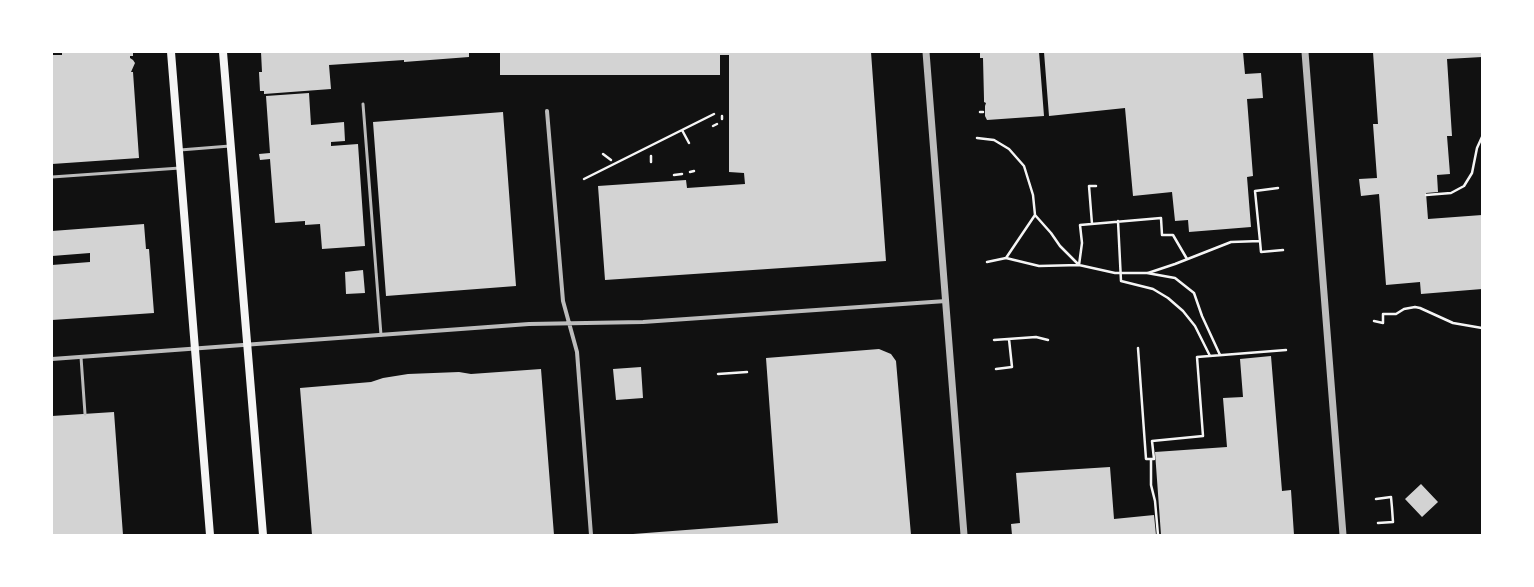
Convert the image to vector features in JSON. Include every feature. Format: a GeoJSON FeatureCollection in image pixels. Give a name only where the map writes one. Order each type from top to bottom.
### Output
{"type":"FeatureCollection","features":[{"type":"Feature","properties":{"kind":"main road"},"geometry":{"type":"LineString","coordinates":[[170,52],[210,535]]}},
{"type":"Feature","properties":{"kind":"main road"},"geometry":{"type":"LineString","coordinates":[[223,52],[246,345],[263,535]]}},
{"type":"Feature","properties":{"kind":"street"},"geometry":{"type":"LineString","coordinates":[[926,52],[964,535]]}},
{"type":"Feature","properties":{"kind":"street"},"geometry":{"type":"LineString","coordinates":[[1305,52],[1343,535]]}},
{"type":"Feature","properties":{"kind":"street"},"geometry":{"type":"LineString","coordinates":[[547,111],[563,300],[577,352],[591,535]]}},
{"type":"Feature","properties":{"kind":"street"},"geometry":{"type":"LineString","coordinates":[[52,359],[529,324],[643,322],[946,301]]}},
{"type":"Feature","properties":{"kind":"lane"},"geometry":{"type":"LineString","coordinates":[[363,104],[381,335]]}},
{"type":"Feature","properties":{"kind":"lane"},"geometry":{"type":"LineString","coordinates":[[178,150],[230,146]]}},
{"type":"Feature","properties":{"kind":"lane"},"geometry":{"type":"LineString","coordinates":[[52,177],[180,168]]}},
{"type":"Feature","properties":{"kind":"lane"},"geometry":{"type":"LineString","coordinates":[[80,357],[85,414]]}},
{"type":"Feature","properties":{"kind":"path"},"geometry":{"type":"LineString","coordinates":[[584,179],[714,114]]}},
{"type":"Feature","properties":{"kind":"path"},"geometry":{"type":"LineString","coordinates":[[713,126],[717,124]]}},
{"type":"Feature","properties":{"kind":"path"},"geometry":{"type":"LineString","coordinates":[[682,130],[689,143]]}},
{"type":"Feature","properties":{"kind":"path"},"geometry":{"type":"LineString","coordinates":[[1426,195],[1451,193],[1464,186],[1472,173],[1477,148],[1482,137]]}},
{"type":"Feature","properties":{"kind":"path"},"geometry":{"type":"LineString","coordinates":[[977,138],[994,140],[1010,149],[1024,166],[1033,195],[1035,216],[1051,233],[1060,246],[1079,265]]}},
{"type":"Feature","properties":{"kind":"path"},"geometry":{"type":"LineString","coordinates":[[603,154],[612,160]]}},
{"type":"Feature","properties":{"kind":"path"},"geometry":{"type":"LineString","coordinates":[[651,156],[651,162]]}},
{"type":"Feature","properties":{"kind":"path"},"geometry":{"type":"LineString","coordinates":[[690,172],[694,171]]}},
{"type":"Feature","properties":{"kind":"path"},"geometry":{"type":"LineString","coordinates":[[674,175],[682,174]]}},
{"type":"Feature","properties":{"kind":"path"},"geometry":{"type":"LineString","coordinates":[[1092,224],[1088,186],[1096,186]]}},
{"type":"Feature","properties":{"kind":"path"},"geometry":{"type":"LineString","coordinates":[[1278,188],[1255,191],[1261,252],[1283,250]]}},
{"type":"Feature","properties":{"kind":"path"},"geometry":{"type":"LineString","coordinates":[[1006,258],[1035,216]]}},
{"type":"Feature","properties":{"kind":"path"},"geometry":{"type":"LineString","coordinates":[[1079,265],[1082,243],[1080,225],[1161,218],[1162,235],[1173,235],[1187,259]]}},
{"type":"Feature","properties":{"kind":"path"},"geometry":{"type":"LineString","coordinates":[[1118,222],[1121,281],[1153,288],[1168,298],[1182,311],[1194,326],[1210,356]]}},
{"type":"Feature","properties":{"kind":"path"},"geometry":{"type":"LineString","coordinates":[[1147,273],[1231,242],[1260,241]]}},
{"type":"Feature","properties":{"kind":"path"},"geometry":{"type":"LineString","coordinates":[[988,262],[1006,258],[1039,266],[1079,265],[1121,273],[1147,273],[1175,278],[1194,293],[1202,316],[1220,355]]}},
{"type":"Feature","properties":{"kind":"path"},"geometry":{"type":"LineString","coordinates":[[1374,321],[1383,323],[1383,314],[1396,314],[1404,309],[1415,307],[1453,323],[1482,328]]}},
{"type":"Feature","properties":{"kind":"path"},"geometry":{"type":"LineString","coordinates":[[994,340],[1036,337],[1048,340]]}},
{"type":"Feature","properties":{"kind":"path"},"geometry":{"type":"LineString","coordinates":[[996,369],[1012,367],[1009,339]]}},
{"type":"Feature","properties":{"kind":"path"},"geometry":{"type":"LineString","coordinates":[[1138,348],[1146,459],[1151,459]]}},
{"type":"Feature","properties":{"kind":"path"},"geometry":{"type":"LineString","coordinates":[[1158,535],[1155,501],[1151,485],[1151,459],[1154,459],[1152,441],[1203,436],[1197,357],[1286,350]]}},
{"type":"Feature","properties":{"kind":"path"},"geometry":{"type":"LineString","coordinates":[[718,374],[747,372]]}},
{"type":"Feature","properties":{"kind":"path"},"geometry":{"type":"LineString","coordinates":[[1376,499],[1391,497],[1392,508],[1393,522],[1378,523]]}},
{"type":"Feature","properties":{"kind":"building"},"geometry":{"type":"Polygon","coordinates":[[[62,52],[133,52],[133,56],[130,56],[130,58],[135,63],[131,72],[133,72],[139,158],[52,164],[52,55],[62,55],[62,52]]]}},
{"type":"Feature","properties":{"kind":"building"},"geometry":{"type":"Polygon","coordinates":[[[261,52],[469,52],[469,57],[404,62],[404,60],[329,65],[331,89],[264,94],[264,91],[260,91],[259,72],[262,72],[261,52]]]}},
{"type":"Feature","properties":{"kind":"building"},"geometry":{"type":"Polygon","coordinates":[[[500,52],[871,52],[886,261],[605,280],[598,186],[686,180],[687,188],[745,184],[744,173],[729,172],[729,55],[720,55],[720,75],[500,75],[500,52]]]}},
{"type":"Feature","properties":{"kind":"building"},"geometry":{"type":"Polygon","coordinates":[[[980,52],[1039,52],[1044,116],[987,120],[985,116],[986,103],[984,102],[983,58],[980,58],[980,52]]]}},
{"type":"Feature","properties":{"kind":"building"},"geometry":{"type":"Polygon","coordinates":[[[1044,52],[1243,52],[1245,74],[1261,73],[1263,98],[1247,99],[1253,176],[1247,177],[1251,227],[1189,232],[1188,220],[1175,221],[1172,192],[1133,196],[1125,108],[1049,116],[1044,52]]]}},
{"type":"Feature","properties":{"kind":"building"},"geometry":{"type":"Polygon","coordinates":[[[1373,52],[1482,52],[1482,57],[1447,59],[1452,136],[1447,136],[1450,174],[1437,175],[1438,192],[1426,193],[1428,219],[1482,215],[1482,289],[1421,294],[1420,282],[1386,285],[1379,194],[1361,196],[1359,179],[1377,178],[1373,124],[1378,124],[1373,52]]]}},
{"type":"Feature","properties":{"kind":"building"},"geometry":{"type":"Polygon","coordinates":[[[309,93],[311,125],[344,122],[345,141],[331,142],[331,146],[358,144],[365,246],[322,249],[320,224],[305,225],[305,221],[275,223],[270,159],[260,160],[259,154],[270,153],[266,96],[309,93]]]}},
{"type":"Feature","properties":{"kind":"building"},"geometry":{"type":"Polygon","coordinates":[[[503,112],[516,286],[386,296],[373,122],[503,112]]]}},
{"type":"Feature","properties":{"kind":"building"},"geometry":{"type":"Polygon","coordinates":[[[144,224],[146,249],[149,249],[154,313],[52,320],[52,265],[90,262],[90,253],[52,256],[52,231],[144,224]]]}},
{"type":"Feature","properties":{"kind":"building"},"geometry":{"type":"Polygon","coordinates":[[[363,270],[365,293],[346,294],[345,272],[363,270]]]}},
{"type":"Feature","properties":{"kind":"building"},"geometry":{"type":"Polygon","coordinates":[[[879,349],[891,354],[896,361],[911,535],[633,535],[778,523],[766,358],[879,349]]]}},
{"type":"Feature","properties":{"kind":"building"},"geometry":{"type":"Polygon","coordinates":[[[1271,356],[1282,491],[1291,490],[1294,535],[1161,535],[1155,452],[1227,447],[1223,398],[1243,397],[1240,359],[1271,356]]]}},
{"type":"Feature","properties":{"kind":"building"},"geometry":{"type":"Polygon","coordinates":[[[641,367],[643,398],[616,400],[613,369],[641,367]]]}},
{"type":"Feature","properties":{"kind":"building"},"geometry":{"type":"Polygon","coordinates":[[[541,369],[554,535],[312,535],[300,388],[371,382],[383,378],[408,374],[459,372],[471,374],[541,369]]]}},
{"type":"Feature","properties":{"kind":"building"},"geometry":{"type":"Polygon","coordinates":[[[114,412],[123,535],[52,535],[52,416],[114,412]]]}},
{"type":"Feature","properties":{"kind":"building"},"geometry":{"type":"Polygon","coordinates":[[[1110,467],[1114,519],[1154,515],[1156,535],[1012,535],[1011,524],[1020,523],[1016,473],[1110,467]]]}},
{"type":"Feature","properties":{"kind":"building"},"geometry":{"type":"Polygon","coordinates":[[[1421,484],[1438,502],[1422,517],[1405,499],[1421,484]]]}}]}
